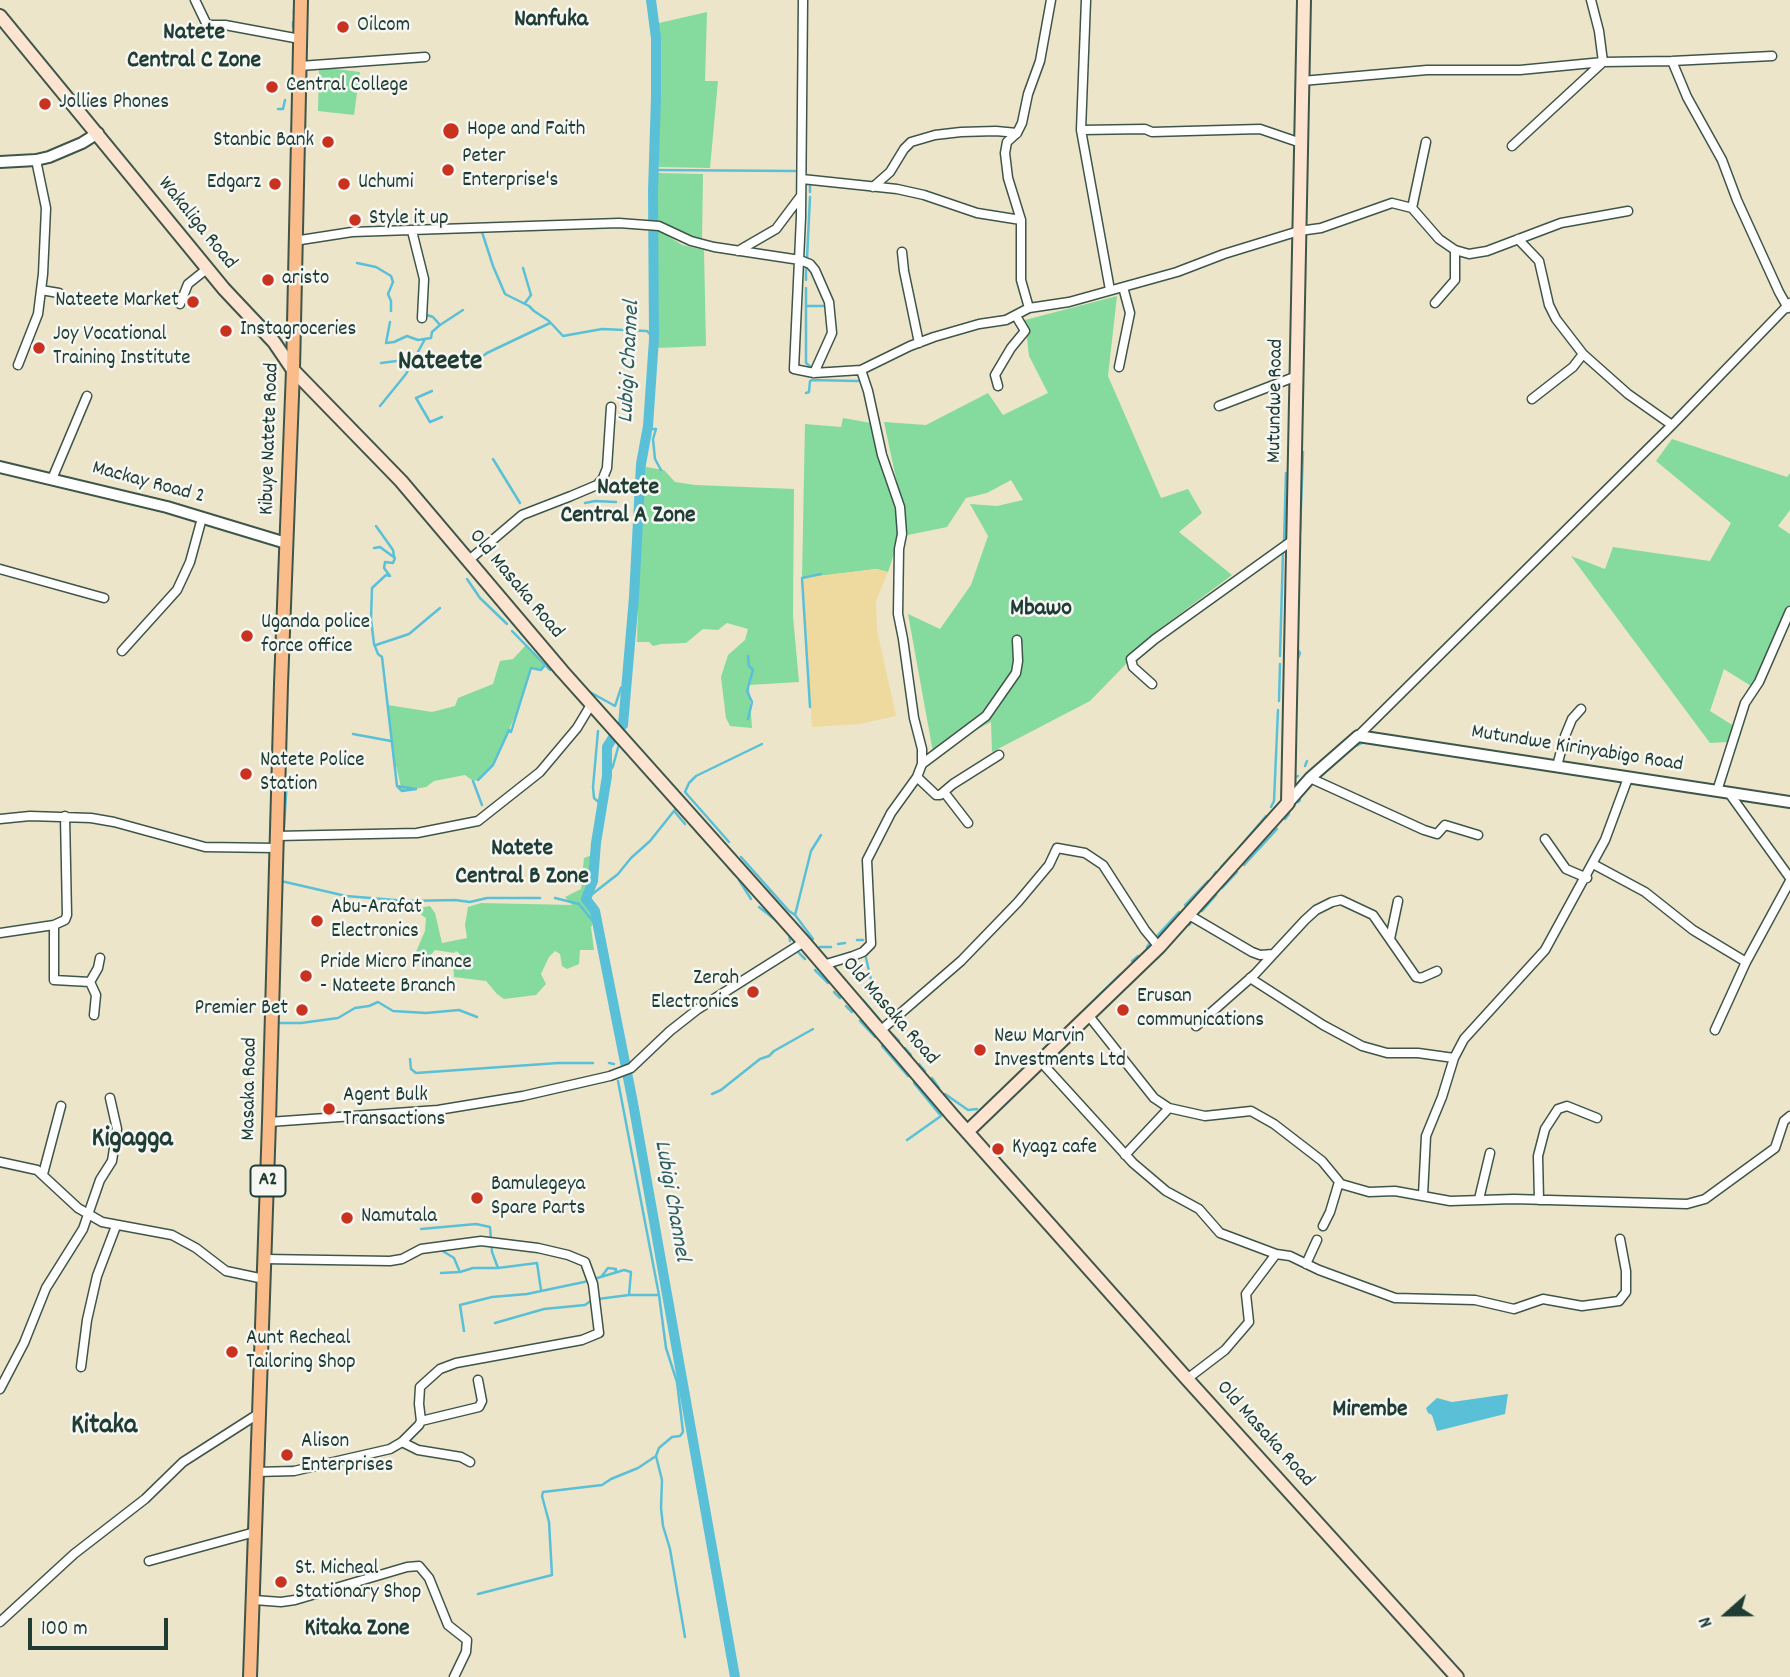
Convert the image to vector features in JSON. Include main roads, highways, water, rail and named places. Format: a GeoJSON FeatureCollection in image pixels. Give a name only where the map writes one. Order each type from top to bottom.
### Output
{"type":"FeatureCollection","features":[{"type":"Feature","properties":{"kind":"main road","name":"Kibuye Natete Road"},"geometry":{"type":"LineString","coordinates":[[286,543],[293,370],[301,0]]}},
{"type":"Feature","properties":{"kind":"main road","name":"Mutundwe Road"},"geometry":{"type":"LineString","coordinates":[[967,1132],[1159,947],[1288,803],[1304,0]]}},
{"type":"Feature","properties":{"kind":"main road","name":"Wakaliga Road"},"geometry":{"type":"LineString","coordinates":[[0,16],[208,268],[274,342],[293,370]]}},
{"type":"Feature","properties":{"kind":"main road","name":"Old Masaka Road"},"geometry":{"type":"LineString","coordinates":[[293,370],[401,481],[967,1132],[1457,1677]]}},
{"type":"Feature","properties":{"kind":"main road","name":"Masaka Road"},"geometry":{"type":"LineString","coordinates":[[250,1677],[270,1122],[286,543]]}},
{"type":"Feature","properties":{"kind":"water"},"geometry":{"type":"Polygon","coordinates":[[[1508,1394],[1505,1414],[1437,1431],[1432,1415],[1426,1408],[1437,1398],[1452,1402],[1508,1394]]]}},
{"type":"Feature","properties":{"kind":"waterway","name":"Lubigi Channel"},"geometry":{"type":"LineString","coordinates":[[623,725],[634,597],[641,464],[648,426],[654,339],[656,38],[651,0]]}},
{"type":"Feature","properties":{"kind":"waterway"},"geometry":{"type":"LineString","coordinates":[[294,10],[294,15]]}},
{"type":"Feature","properties":{"kind":"waterway"},"geometry":{"type":"LineString","coordinates":[[293,22],[293,27]]}},
{"type":"Feature","properties":{"kind":"waterway"},"geometry":{"type":"LineString","coordinates":[[278,109],[283,109],[285,100]]}},
{"type":"Feature","properties":{"kind":"waterway"},"geometry":{"type":"LineString","coordinates":[[654,170],[795,171]]}},
{"type":"Feature","properties":{"kind":"waterway"},"geometry":{"type":"LineString","coordinates":[[810,182],[810,192]]}},
{"type":"Feature","properties":{"kind":"waterway"},"geometry":{"type":"LineString","coordinates":[[807,259],[810,197]]}},
{"type":"Feature","properties":{"kind":"waterway"},"geometry":{"type":"LineString","coordinates":[[482,232],[505,294],[529,306],[563,336],[602,329],[647,331],[654,339]]}},
{"type":"Feature","properties":{"kind":"waterway"},"geometry":{"type":"LineString","coordinates":[[357,263],[376,267],[391,276],[393,282],[388,294],[391,311]]}},
{"type":"Feature","properties":{"kind":"waterway"},"geometry":{"type":"LineString","coordinates":[[806,266],[806,280]]}},
{"type":"Feature","properties":{"kind":"waterway"},"geometry":{"type":"LineString","coordinates":[[523,268],[531,295],[525,303]]}},
{"type":"Feature","properties":{"kind":"waterway"},"geometry":{"type":"LineString","coordinates":[[806,288],[806,363],[812,368]]}},
{"type":"Feature","properties":{"kind":"waterway"},"geometry":{"type":"LineString","coordinates":[[806,306],[826,306]]}},
{"type":"Feature","properties":{"kind":"waterway"},"geometry":{"type":"LineString","coordinates":[[390,322],[386,343],[407,336],[418,340],[431,338],[432,332],[463,310]]}},
{"type":"Feature","properties":{"kind":"waterway"},"geometry":{"type":"LineString","coordinates":[[424,314],[433,317],[440,325]]}},
{"type":"Feature","properties":{"kind":"waterway"},"geometry":{"type":"LineString","coordinates":[[467,368],[487,353],[550,323]]}},
{"type":"Feature","properties":{"kind":"waterway"},"geometry":{"type":"LineString","coordinates":[[380,406],[406,374],[425,339]]}},
{"type":"Feature","properties":{"kind":"waterway"},"geometry":{"type":"LineString","coordinates":[[381,363],[413,359]]}},
{"type":"Feature","properties":{"kind":"waterway"},"geometry":{"type":"LineString","coordinates":[[806,393],[809,392],[812,380],[858,381]]}},
{"type":"Feature","properties":{"kind":"waterway"},"geometry":{"type":"LineString","coordinates":[[432,391],[416,398],[430,422],[442,417]]}},
{"type":"Feature","properties":{"kind":"waterway"},"geometry":{"type":"LineString","coordinates":[[648,429],[656,429],[653,439],[655,459],[661,470]]}},
{"type":"Feature","properties":{"kind":"waterway"},"geometry":{"type":"LineString","coordinates":[[1300,532],[1303,452]]}},
{"type":"Feature","properties":{"kind":"waterway"},"geometry":{"type":"LineString","coordinates":[[493,459],[520,503]]}},
{"type":"Feature","properties":{"kind":"waterway"},"geometry":{"type":"LineString","coordinates":[[1284,543],[1286,473]]}},
{"type":"Feature","properties":{"kind":"waterway"},"geometry":{"type":"LineString","coordinates":[[585,503],[616,502]]}},
{"type":"Feature","properties":{"kind":"waterway"},"geometry":{"type":"LineString","coordinates":[[376,526],[393,550],[394,556]]}},
{"type":"Feature","properties":{"kind":"waterway"},"geometry":{"type":"LineString","coordinates":[[1298,598],[1300,541]]}},
{"type":"Feature","properties":{"kind":"waterway"},"geometry":{"type":"LineString","coordinates":[[371,619],[372,588],[386,575],[390,576],[384,568],[385,562],[393,563],[395,558],[380,547],[374,548]]}},
{"type":"Feature","properties":{"kind":"waterway"},"geometry":{"type":"LineString","coordinates":[[1280,656],[1283,551]]}},
{"type":"Feature","properties":{"kind":"waterway"},"geometry":{"type":"LineString","coordinates":[[810,707],[802,578],[821,574]]}},
{"type":"Feature","properties":{"kind":"waterway"},"geometry":{"type":"LineString","coordinates":[[467,579],[480,598],[507,624]]}},
{"type":"Feature","properties":{"kind":"waterway"},"geometry":{"type":"LineString","coordinates":[[376,645],[409,634],[440,608]]}},
{"type":"Feature","properties":{"kind":"waterway"},"geometry":{"type":"LineString","coordinates":[[348,617],[371,619],[374,644],[382,657],[397,786],[402,791],[416,789],[397,786]]}},
{"type":"Feature","properties":{"kind":"waterway"},"geometry":{"type":"LineString","coordinates":[[512,631],[550,670]]}},
{"type":"Feature","properties":{"kind":"waterway"},"geometry":{"type":"LineString","coordinates":[[1297,649],[1300,653],[1297,661]]}},
{"type":"Feature","properties":{"kind":"waterway"},"geometry":{"type":"LineString","coordinates":[[748,656],[749,666],[753,670],[747,691],[752,702],[748,719]]}},
{"type":"Feature","properties":{"kind":"waterway"},"geometry":{"type":"LineString","coordinates":[[1279,701],[1280,664]]}},
{"type":"Feature","properties":{"kind":"waterway"},"geometry":{"type":"LineString","coordinates":[[478,780],[493,765],[509,730],[511,732],[531,668],[541,670],[545,665]]}},
{"type":"Feature","properties":{"kind":"waterway"},"geometry":{"type":"LineString","coordinates":[[588,691],[615,706],[621,688],[627,684]]}},
{"type":"Feature","properties":{"kind":"waterway"},"geometry":{"type":"LineString","coordinates":[[1271,807],[1274,801],[1278,710]]}},
{"type":"Feature","properties":{"kind":"waterway"},"geometry":{"type":"LineString","coordinates":[[598,731],[593,787],[594,798],[602,805]]}},
{"type":"Feature","properties":{"kind":"waterway"},"geometry":{"type":"LineString","coordinates":[[353,734],[391,741]]}},
{"type":"Feature","properties":{"kind":"waterway","name":"Lubigi Channel"},"geometry":{"type":"LineString","coordinates":[[614,736],[607,747],[607,776],[593,881],[586,899],[595,911],[633,1103],[735,1677]]}},
{"type":"Feature","properties":{"kind":"waterway"},"geometry":{"type":"LineString","coordinates":[[1322,775],[1353,747],[1364,742]]}},
{"type":"Feature","properties":{"kind":"waterway"},"geometry":{"type":"LineString","coordinates":[[607,776],[613,766],[619,744]]}},
{"type":"Feature","properties":{"kind":"waterway"},"geometry":{"type":"LineString","coordinates":[[729,842],[685,792],[696,776],[762,744]]}},
{"type":"Feature","properties":{"kind":"waterway"},"geometry":{"type":"LineString","coordinates":[[1305,766],[1307,761]]}},
{"type":"Feature","properties":{"kind":"waterway"},"geometry":{"type":"LineString","coordinates":[[284,827],[287,780]]}},
{"type":"Feature","properties":{"kind":"waterway"},"geometry":{"type":"LineString","coordinates":[[473,781],[482,805]]}},
{"type":"Feature","properties":{"kind":"waterway"},"geometry":{"type":"LineString","coordinates":[[586,899],[618,874],[650,841],[678,806]]}},
{"type":"Feature","properties":{"kind":"waterway"},"geometry":{"type":"LineString","coordinates":[[674,811],[685,824]]}},
{"type":"Feature","properties":{"kind":"waterway"},"geometry":{"type":"LineString","coordinates":[[1285,819],[1289,814]]}},
{"type":"Feature","properties":{"kind":"waterway"},"geometry":{"type":"LineString","coordinates":[[1238,849],[1266,816]]}},
{"type":"Feature","properties":{"kind":"waterway"},"geometry":{"type":"LineString","coordinates":[[1244,865],[1277,829]]}},
{"type":"Feature","properties":{"kind":"waterway"},"geometry":{"type":"LineString","coordinates":[[695,830],[708,844]]}},
{"type":"Feature","properties":{"kind":"waterway"},"geometry":{"type":"LineString","coordinates":[[813,939],[795,915],[811,851],[821,835]]}},
{"type":"Feature","properties":{"kind":"waterway"},"geometry":{"type":"LineString","coordinates":[[716,853],[721,859]]}},
{"type":"Feature","properties":{"kind":"waterway"},"geometry":{"type":"LineString","coordinates":[[1221,867],[1232,855]]}},
{"type":"Feature","properties":{"kind":"waterway"},"geometry":{"type":"LineString","coordinates":[[741,857],[795,915]]}},
{"type":"Feature","properties":{"kind":"waterway"},"geometry":{"type":"LineString","coordinates":[[728,867],[734,874]]}},
{"type":"Feature","properties":{"kind":"waterway"},"geometry":{"type":"LineString","coordinates":[[1222,888],[1237,872]]}},
{"type":"Feature","properties":{"kind":"waterway"},"geometry":{"type":"LineString","coordinates":[[739,880],[751,899]]}},
{"type":"Feature","properties":{"kind":"waterway"},"geometry":{"type":"LineString","coordinates":[[281,881],[346,896],[407,901],[470,902],[487,898],[540,898]]}},
{"type":"Feature","properties":{"kind":"waterway"},"geometry":{"type":"LineString","coordinates":[[1185,905],[1208,881]]}},
{"type":"Feature","properties":{"kind":"waterway"},"geometry":{"type":"LineString","coordinates":[[1202,911],[1216,895]]}},
{"type":"Feature","properties":{"kind":"waterway"},"geometry":{"type":"LineString","coordinates":[[555,898],[579,904],[596,925]]}},
{"type":"Feature","properties":{"kind":"waterway"},"geometry":{"type":"LineString","coordinates":[[759,907],[778,922]]}},
{"type":"Feature","properties":{"kind":"waterway"},"geometry":{"type":"LineString","coordinates":[[1156,937],[1179,912]]}},
{"type":"Feature","properties":{"kind":"waterway"},"geometry":{"type":"LineString","coordinates":[[1189,925],[1194,919]]}},
{"type":"Feature","properties":{"kind":"waterway"},"geometry":{"type":"LineString","coordinates":[[789,932],[790,941]]}},
{"type":"Feature","properties":{"kind":"waterway"},"geometry":{"type":"LineString","coordinates":[[857,940],[863,940]]}},
{"type":"Feature","properties":{"kind":"waterway"},"geometry":{"type":"LineString","coordinates":[[838,944],[845,943]]}},
{"type":"Feature","properties":{"kind":"waterway"},"geometry":{"type":"LineString","coordinates":[[1147,947],[1150,943]]}},
{"type":"Feature","properties":{"kind":"waterway"},"geometry":{"type":"LineString","coordinates":[[820,947],[831,947]]}},
{"type":"Feature","properties":{"kind":"waterway"},"geometry":{"type":"LineString","coordinates":[[799,953],[805,959]]}},
{"type":"Feature","properties":{"kind":"waterway"},"geometry":{"type":"LineString","coordinates":[[1132,961],[1138,956]]}},
{"type":"Feature","properties":{"kind":"waterway"},"geometry":{"type":"LineString","coordinates":[[866,958],[872,984]]}},
{"type":"Feature","properties":{"kind":"waterway"},"geometry":{"type":"LineString","coordinates":[[815,970],[828,983]]}},
{"type":"Feature","properties":{"kind":"waterway"},"geometry":{"type":"LineString","coordinates":[[1073,1021],[1121,974]]}},
{"type":"Feature","properties":{"kind":"waterway"},"geometry":{"type":"LineString","coordinates":[[834,992],[840,998]]}},
{"type":"Feature","properties":{"kind":"waterway"},"geometry":{"type":"LineString","coordinates":[[863,1000],[879,1019]]}},
{"type":"Feature","properties":{"kind":"waterway"},"geometry":{"type":"LineString","coordinates":[[280,1023],[338,1018],[355,1008],[378,1002],[393,1011],[426,1013],[459,1010],[477,1017]]}},
{"type":"Feature","properties":{"kind":"waterway"},"geometry":{"type":"LineString","coordinates":[[846,1006],[852,1012]]}},
{"type":"Feature","properties":{"kind":"waterway"},"geometry":{"type":"LineString","coordinates":[[860,1021],[875,1037]]}},
{"type":"Feature","properties":{"kind":"waterway"},"geometry":{"type":"LineString","coordinates":[[712,1094],[760,1059],[813,1029]]}},
{"type":"Feature","properties":{"kind":"waterway"},"geometry":{"type":"LineString","coordinates":[[888,1030],[899,1041]]}},
{"type":"Feature","properties":{"kind":"waterway"},"geometry":{"type":"LineString","coordinates":[[882,1046],[908,1076]]}},
{"type":"Feature","properties":{"kind":"waterway"},"geometry":{"type":"LineString","coordinates":[[905,1048],[911,1055]]}},
{"type":"Feature","properties":{"kind":"waterway"},"geometry":{"type":"LineString","coordinates":[[410,1059],[411,1069],[416,1073],[593,1063]]}},
{"type":"Feature","properties":{"kind":"waterway"},"geometry":{"type":"LineString","coordinates":[[609,1063],[614,1064]]}},
{"type":"Feature","properties":{"kind":"waterway"},"geometry":{"type":"LineString","coordinates":[[919,1064],[925,1071]]}},
{"type":"Feature","properties":{"kind":"waterway"},"geometry":{"type":"LineString","coordinates":[[932,1078],[939,1088]]}},
{"type":"Feature","properties":{"kind":"waterway"},"geometry":{"type":"LineString","coordinates":[[618,1081],[659,1295],[666,1348],[677,1382],[682,1423],[683,1432],[680,1436],[672,1437],[659,1448],[656,1456],[662,1480],[663,1526],[670,1549],[685,1637]]}},
{"type":"Feature","properties":{"kind":"waterway"},"geometry":{"type":"LineString","coordinates":[[907,1140],[941,1116],[914,1083]]}},
{"type":"Feature","properties":{"kind":"waterway"},"geometry":{"type":"LineString","coordinates":[[945,1094],[968,1110],[977,1109]]}},
{"type":"Feature","properties":{"kind":"waterway"},"geometry":{"type":"LineString","coordinates":[[421,1229],[476,1224],[490,1227],[492,1252],[498,1268]]}},
{"type":"Feature","properties":{"kind":"waterway"},"geometry":{"type":"LineString","coordinates":[[441,1250],[454,1258],[459,1270]]}},
{"type":"Feature","properties":{"kind":"waterway"},"geometry":{"type":"LineString","coordinates":[[441,1273],[537,1263],[541,1290]]}},
{"type":"Feature","properties":{"kind":"waterway"},"geometry":{"type":"LineString","coordinates":[[601,1277],[608,1268],[616,1269],[615,1273]]}},
{"type":"Feature","properties":{"kind":"waterway"},"geometry":{"type":"LineString","coordinates":[[464,1331],[460,1305],[492,1297],[527,1294],[624,1270],[631,1272],[629,1295]]}},
{"type":"Feature","properties":{"kind":"waterway"},"geometry":{"type":"LineString","coordinates":[[598,1299],[657,1295]]}},
{"type":"Feature","properties":{"kind":"waterway"},"geometry":{"type":"LineString","coordinates":[[495,1323],[544,1309],[585,1305],[592,1300]]}},
{"type":"Feature","properties":{"kind":"waterway"},"geometry":{"type":"LineString","coordinates":[[478,1594],[552,1575],[549,1522],[543,1492],[602,1485],[656,1456]]}},
{"type":"Feature","properties":{"kind":"place","name":"Oilcom"},"geometry":{"type":"Point","coordinates":[343,27]}},
{"type":"Feature","properties":{"kind":"place","name":"Central College"},"geometry":{"type":"Point","coordinates":[272,87]}},
{"type":"Feature","properties":{"kind":"place","name":"Jollies Phones"},"geometry":{"type":"Point","coordinates":[45,104]}},
{"type":"Feature","properties":{"kind":"place","name":"Hope and Faith"},"geometry":{"type":"Point","coordinates":[451,131]}},
{"type":"Feature","properties":{"kind":"place","name":"Stanbic Bank"},"geometry":{"type":"Point","coordinates":[328,142]}},
{"type":"Feature","properties":{"kind":"place","name":"Peter Enterprise's"},"geometry":{"type":"Point","coordinates":[448,170]}},
{"type":"Feature","properties":{"kind":"place","name":"Edgarz"},"geometry":{"type":"Point","coordinates":[275,184]}},
{"type":"Feature","properties":{"kind":"place","name":"Uchumi"},"geometry":{"type":"Point","coordinates":[344,184]}},
{"type":"Feature","properties":{"kind":"place","name":"Style it up"},"geometry":{"type":"Point","coordinates":[355,220]}},
{"type":"Feature","properties":{"kind":"place","name":"aristo"},"geometry":{"type":"Point","coordinates":[268,280]}},
{"type":"Feature","properties":{"kind":"place","name":"Nateete Market"},"geometry":{"type":"Point","coordinates":[193,302]}},
{"type":"Feature","properties":{"kind":"place","name":"Instagroceries"},"geometry":{"type":"Point","coordinates":[226,331]}},
{"type":"Feature","properties":{"kind":"place","name":"Joy Vocational Training Institute"},"geometry":{"type":"Point","coordinates":[39,348]}},
{"type":"Feature","properties":{"kind":"place","name":"Uganda police force office"},"geometry":{"type":"Point","coordinates":[247,636]}},
{"type":"Feature","properties":{"kind":"place","name":"Natete Police Station"},"geometry":{"type":"Point","coordinates":[246,774]}},
{"type":"Feature","properties":{"kind":"place","name":"Abu-Arafat Electronics"},"geometry":{"type":"Point","coordinates":[317,921]}},
{"type":"Feature","properties":{"kind":"place","name":"Pride Micro Finance - Nateete Branch"},"geometry":{"type":"Point","coordinates":[306,976]}},
{"type":"Feature","properties":{"kind":"place","name":"Zerah Electronics"},"geometry":{"type":"Point","coordinates":[753,992]}},
{"type":"Feature","properties":{"kind":"place","name":"Premier Bet"},"geometry":{"type":"Point","coordinates":[302,1010]}},
{"type":"Feature","properties":{"kind":"place","name":"Erusan communications"},"geometry":{"type":"Point","coordinates":[1123,1010]}},
{"type":"Feature","properties":{"kind":"place","name":"New Marvin Investments Ltd"},"geometry":{"type":"Point","coordinates":[980,1050]}},
{"type":"Feature","properties":{"kind":"place","name":"Agent Bulk Transactions"},"geometry":{"type":"Point","coordinates":[329,1109]}},
{"type":"Feature","properties":{"kind":"place","name":"Kyagz cafe"},"geometry":{"type":"Point","coordinates":[998,1149]}},
{"type":"Feature","properties":{"kind":"place","name":"Bamulegeya Spare Parts"},"geometry":{"type":"Point","coordinates":[477,1198]}},
{"type":"Feature","properties":{"kind":"place","name":"Namutala"},"geometry":{"type":"Point","coordinates":[347,1218]}},
{"type":"Feature","properties":{"kind":"place","name":"Aunt Recheal Tailoring Shop"},"geometry":{"type":"Point","coordinates":[232,1352]}},
{"type":"Feature","properties":{"kind":"place","name":"Alison Enterprises"},"geometry":{"type":"Point","coordinates":[287,1455]}},
{"type":"Feature","properties":{"kind":"place","name":"St. Micheal Stationary Shop"},"geometry":{"type":"Point","coordinates":[281,1582]}},
{"type":"Feature","properties":{"kind":"district","name":"Nanfuka"},"geometry":{"type":"Point","coordinates":[551,22]}},
{"type":"Feature","properties":{"kind":"district","name":"Natete Central C Zone"},"geometry":{"type":"Point","coordinates":[194,49]}},
{"type":"Feature","properties":{"kind":"district","name":"Nateete"},"geometry":{"type":"Point","coordinates":[440,364]}},
{"type":"Feature","properties":{"kind":"district","name":"Natete Central A Zone"},"geometry":{"type":"Point","coordinates":[628,504]}},
{"type":"Feature","properties":{"kind":"district","name":"Mbawo"},"geometry":{"type":"Point","coordinates":[1041,611]}},
{"type":"Feature","properties":{"kind":"district","name":"Natete Central B Zone"},"geometry":{"type":"Point","coordinates":[522,865]}},
{"type":"Feature","properties":{"kind":"district","name":"Kigagga"},"geometry":{"type":"Point","coordinates":[132,1141]}},
{"type":"Feature","properties":{"kind":"district","name":"Mirembe"},"geometry":{"type":"Point","coordinates":[1370,1412]}},
{"type":"Feature","properties":{"kind":"district","name":"Kitaka"},"geometry":{"type":"Point","coordinates":[104,1428]}},
{"type":"Feature","properties":{"kind":"district","name":"Kitaka Zone"},"geometry":{"type":"Point","coordinates":[357,1631]}}]}
